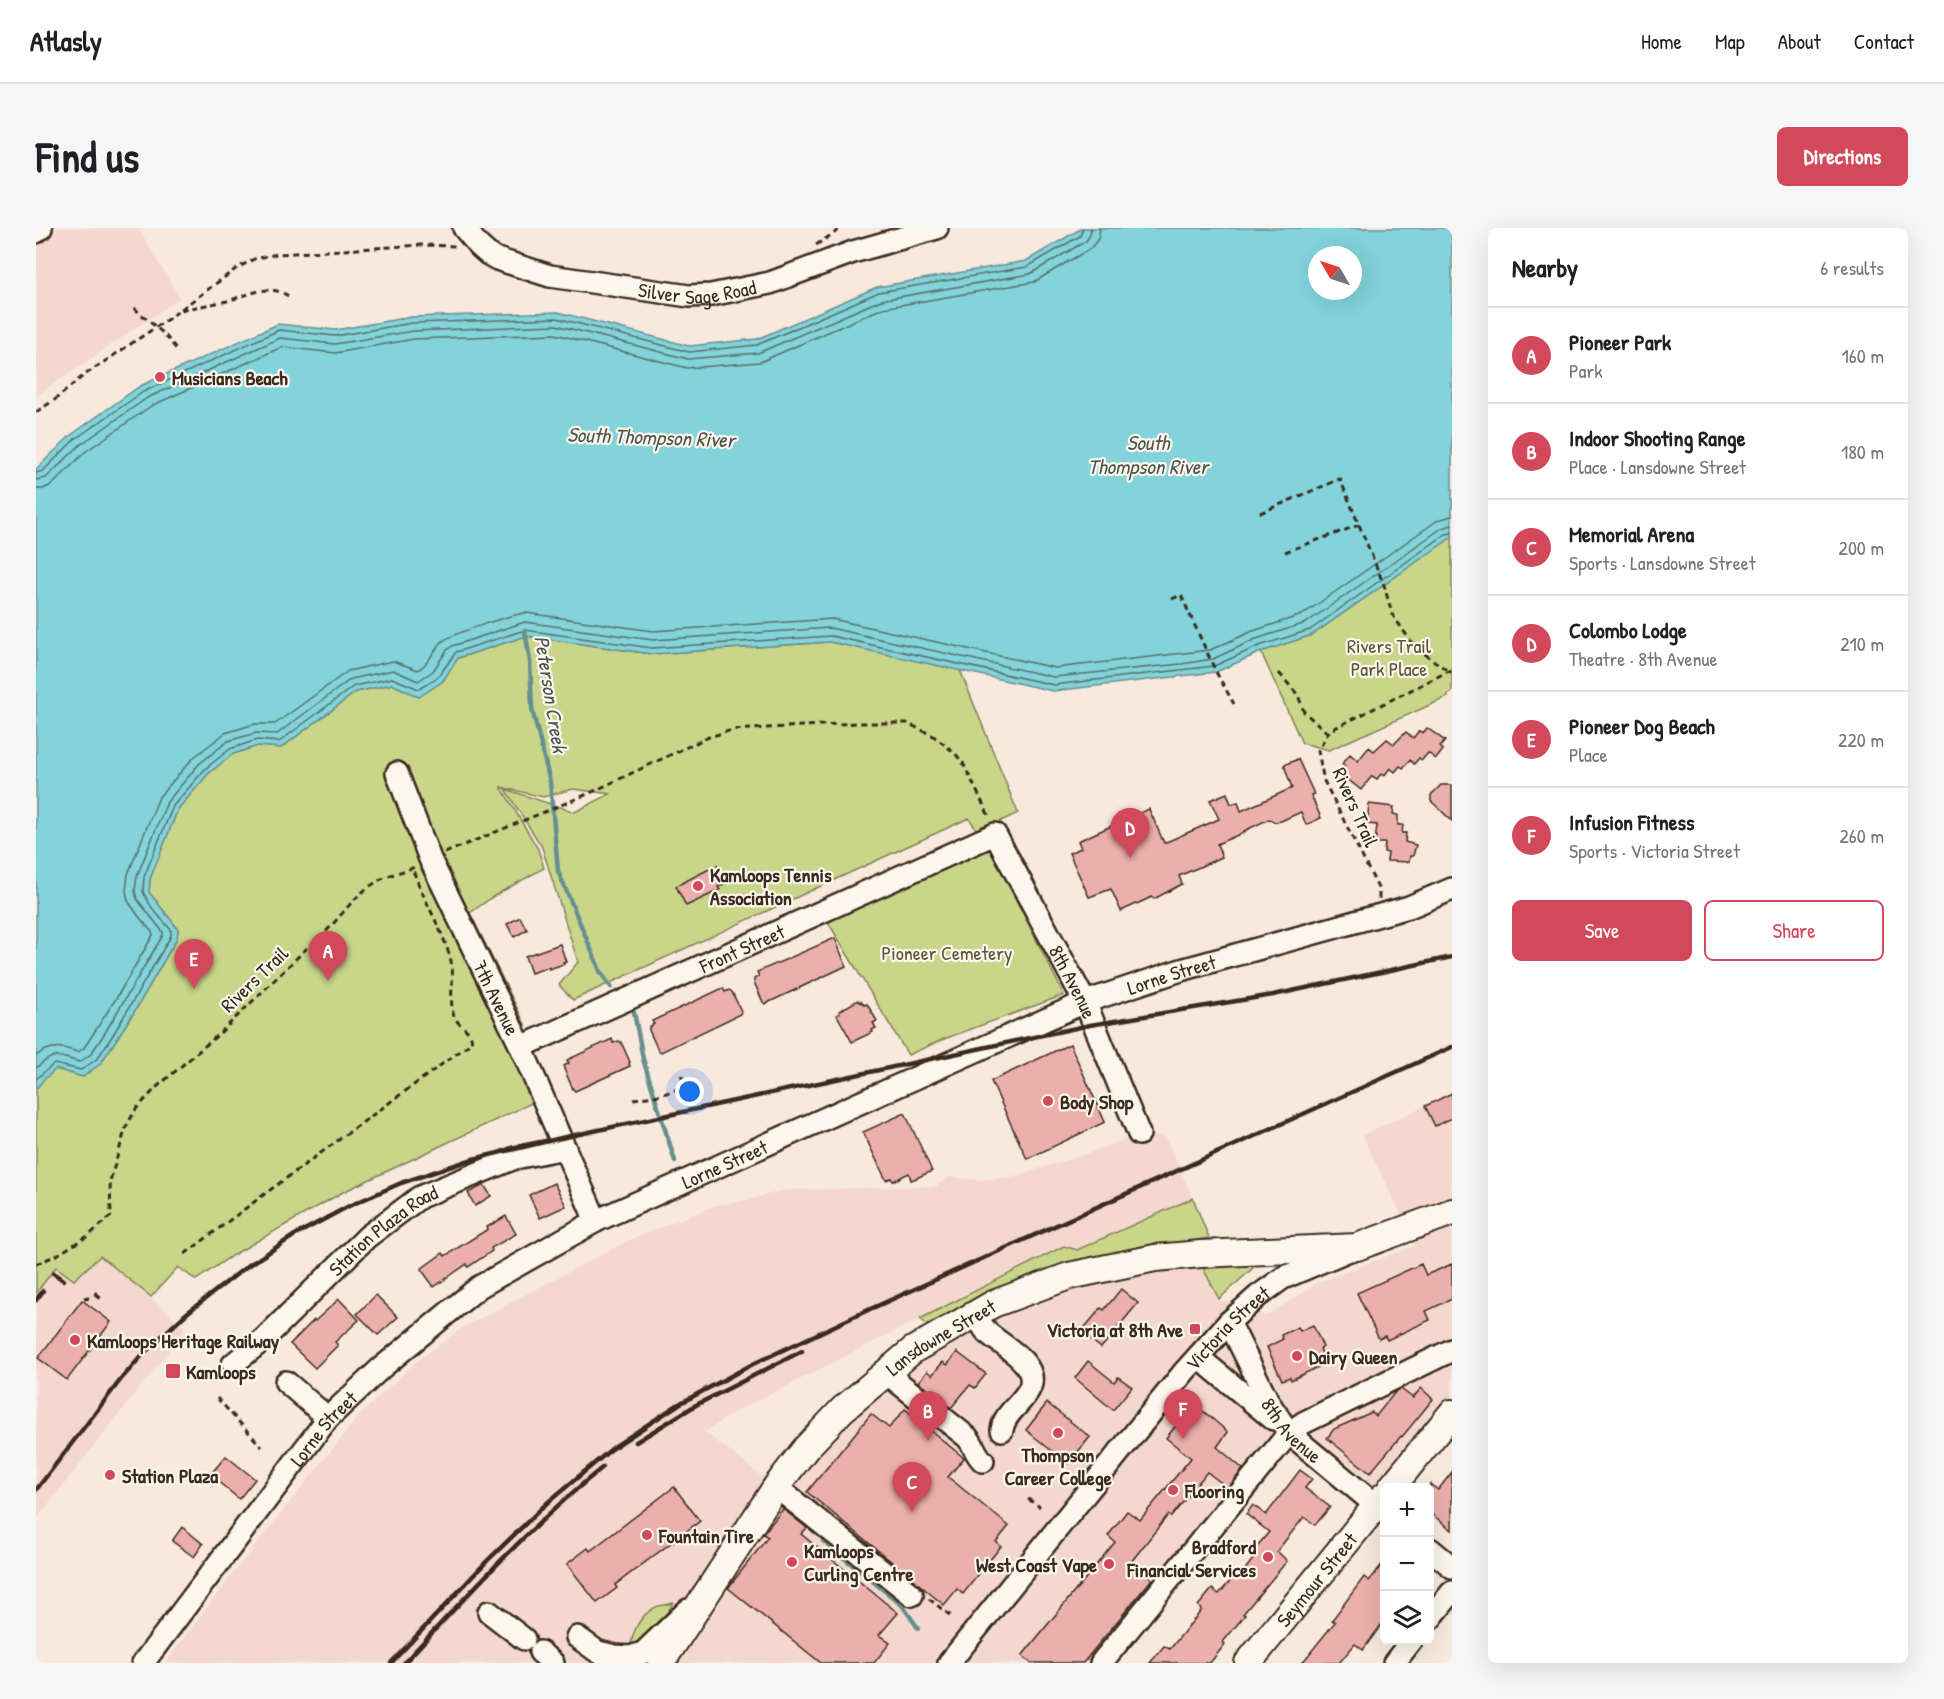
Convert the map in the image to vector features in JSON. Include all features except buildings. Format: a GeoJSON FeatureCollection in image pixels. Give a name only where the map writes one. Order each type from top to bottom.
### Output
{"type":"FeatureCollection","features":[{"type":"Feature","properties":{"kind":"main road","name":"Victoria Street"},"geometry":{"type":"LineString","coordinates":[[1358,1247],[1452,1212]]}},
{"type":"Feature","properties":{"kind":"main road","name":"Lansdowne Street"},"geometry":{"type":"LineString","coordinates":[[661,1663],[776,1487],[842,1410],[913,1350],[993,1304],[1069,1276],[1155,1258],[1358,1247]]}},
{"type":"Feature","properties":{"kind":"main road","name":"Seymour Street"},"geometry":{"type":"LineString","coordinates":[[1397,1483],[1452,1413]]}},
{"type":"Feature","properties":{"kind":"main road","name":"Seymour Street"},"geometry":{"type":"LineString","coordinates":[[1248,1663],[1380,1505]]}},
{"type":"Feature","properties":{"kind":"street"},"geometry":{"type":"LineString","coordinates":[[36,232],[41,228]]}},
{"type":"Feature","properties":{"kind":"street","name":"Silver Sage Road"},"geometry":{"type":"LineString","coordinates":[[464,228],[488,254],[550,276],[689,296],[711,295],[770,283],[853,252],[937,228]]}},
{"type":"Feature","properties":{"kind":"street","name":"7th Avenue"},"geometry":{"type":"LineString","coordinates":[[397,773],[421,863],[521,1047],[596,1221]]}},
{"type":"Feature","properties":{"kind":"street","name":"8th Avenue"},"geometry":{"type":"LineString","coordinates":[[995,834],[1085,1002],[1139,1134]]}},
{"type":"Feature","properties":{"kind":"street","name":"Front Street"},"geometry":{"type":"LineString","coordinates":[[521,1047],[995,834]]}},
{"type":"Feature","properties":{"kind":"street","name":"Lorne Street"},"geometry":{"type":"LineString","coordinates":[[143,1663],[328,1418],[380,1369],[479,1287],[596,1221],[1085,1002],[1181,970],[1409,907],[1452,888]]}},
{"type":"Feature","properties":{"kind":"street","name":"Station Plaza Road"},"geometry":{"type":"LineString","coordinates":[[232,1364],[264,1339],[367,1237],[420,1197],[515,1158],[565,1148]]}},
{"type":"Feature","properties":{"kind":"street","name":"Victoria Street"},"geometry":{"type":"LineString","coordinates":[[949,1663],[1229,1322],[1258,1296],[1283,1278],[1358,1247]]}},
{"type":"Feature","properties":{"kind":"street"},"geometry":{"type":"LineString","coordinates":[[976,1314],[986,1332],[1024,1362],[1031,1375],[1029,1389],[1004,1421],[1002,1430]]}},
{"type":"Feature","properties":{"kind":"street","name":"8th Avenue"},"geometry":{"type":"LineString","coordinates":[[1229,1322],[1269,1403],[1289,1433],[1380,1497]]}},
{"type":"Feature","properties":{"kind":"street"},"geometry":{"type":"LineString","coordinates":[[1101,1663],[1289,1433],[1303,1423],[1452,1350]]}},
{"type":"Feature","properties":{"kind":"street"},"geometry":{"type":"LineString","coordinates":[[1198,1357],[1289,1433]]}},
{"type":"Feature","properties":{"kind":"street"},"geometry":{"type":"LineString","coordinates":[[885,1372],[967,1437],[983,1461]]}},
{"type":"Feature","properties":{"kind":"street"},"geometry":{"type":"LineString","coordinates":[[286,1382],[328,1418]]}},
{"type":"Feature","properties":{"kind":"street"},"geometry":{"type":"LineString","coordinates":[[776,1487],[918,1598]]}},
{"type":"Feature","properties":{"kind":"street"},"geometry":{"type":"LineString","coordinates":[[1434,1552],[1452,1567]]}},
{"type":"Feature","properties":{"kind":"street"},"geometry":{"type":"LineString","coordinates":[[1434,1614],[1452,1592]]}},
{"type":"Feature","properties":{"kind":"street"},"geometry":{"type":"LineString","coordinates":[[577,1637],[598,1652],[630,1657],[643,1653],[706,1593]]}},
{"type":"Feature","properties":{"kind":"street"},"geometry":{"type":"LineString","coordinates":[[489,1612],[539,1652]]}},
{"type":"Feature","properties":{"kind":"street"},"geometry":{"type":"LineString","coordinates":[[1394,1663],[1409,1645]]}},
{"type":"Feature","properties":{"kind":"path"},"geometry":{"type":"LineString","coordinates":[[36,412],[56,399],[83,376],[237,268],[254,259],[277,254],[422,245],[462,246],[488,254]]}},
{"type":"Feature","properties":{"kind":"path"},"geometry":{"type":"LineString","coordinates":[[179,310],[230,300],[266,289],[282,292],[290,297]]}},
{"type":"Feature","properties":{"kind":"path"},"geometry":{"type":"LineString","coordinates":[[134,308],[178,351]]}},
{"type":"Feature","properties":{"kind":"path"},"geometry":{"type":"LineString","coordinates":[[1260,513],[1341,478],[1384,585],[1392,614],[1414,646],[1450,672],[1328,733],[1304,712],[1298,695],[1279,673]]}},
{"type":"Feature","properties":{"kind":"path"},"geometry":{"type":"LineString","coordinates":[[1285,552],[1359,525]]}},
{"type":"Feature","properties":{"kind":"path"},"geometry":{"type":"LineString","coordinates":[[1172,599],[1181,595],[1216,672],[1234,704]]}},
{"type":"Feature","properties":{"kind":"path","name":"Rivers Trail"},"geometry":{"type":"LineString","coordinates":[[1328,733],[1318,751],[1324,781],[1379,890]]}},
{"type":"Feature","properties":{"kind":"path","name":"Rivers Trail"},"geometry":{"type":"LineString","coordinates":[[36,1264],[75,1244],[111,1216],[110,1181],[126,1127],[136,1109],[158,1086],[220,1033],[306,949],[320,940],[347,906],[375,882],[580,797]]}},
{"type":"Feature","properties":{"kind":"path"},"geometry":{"type":"LineString","coordinates":[[185,1254],[266,1192],[471,1043],[471,1034],[454,1019],[452,1011],[453,973],[449,954],[421,863]]}},
{"type":"Feature","properties":{"kind":"path"},"geometry":{"type":"LineString","coordinates":[[633,1099],[661,1095],[686,1086],[681,1075]]}},
{"type":"Feature","properties":{"kind":"path"},"geometry":{"type":"LineString","coordinates":[[217,1398],[262,1447]]}},
{"type":"Feature","properties":{"kind":"path"},"geometry":{"type":"LineString","coordinates":[[1028,1499],[1040,1508]]}},
{"type":"Feature","properties":{"kind":"path"},"geometry":{"type":"LineString","coordinates":[[918,1598],[931,1600],[951,1616]]}},
{"type":"Feature","properties":{"kind":"shaded area"},"geometry":{"type":"Polygon","coordinates":[[[36,228],[138,228],[180,298],[36,396],[36,228]]]}},
{"type":"Feature","properties":{"kind":"shaded area"},"geometry":{"type":"Polygon","coordinates":[[[1452,1093],[1452,1430],[1408,1483],[1380,1483],[1379,1517],[1278,1446],[1101,1663],[165,1663],[234,1572],[358,1417],[413,1364],[462,1328],[627,1241],[716,1205],[743,1201],[785,1190],[936,1186],[948,1177],[980,1180],[1012,1177],[1080,1156],[1139,1134],[1165,1136],[1193,1198],[1076,1250],[1064,1246],[735,1412],[705,1432],[776,1487],[845,1419],[913,1364],[1000,1316],[1091,1282],[1202,1266],[1219,1299],[1266,1316],[1321,1281],[1414,1246],[1362,1135],[1452,1093]]]}},
{"type":"Feature","properties":{"kind":"shaded area"},"geometry":{"type":"Polygon","coordinates":[[[99,1256],[151,1297],[186,1329],[36,1520],[36,1293],[56,1266],[74,1280],[99,1256]]]}},
{"type":"Feature","properties":{"kind":"green space","name":"Rivers Trail Park Place"},"geometry":{"type":"Polygon","coordinates":[[[1452,537],[1452,692],[1448,697],[1329,750],[1302,743],[1261,652],[1312,635],[1452,537]]]}},
{"type":"Feature","properties":{"kind":"green space"},"geometry":{"type":"Polygon","coordinates":[[[526,636],[652,654],[830,642],[960,670],[1018,813],[978,832],[969,818],[573,1000],[559,985],[578,962],[542,847],[505,789],[575,812],[610,794],[573,789],[543,797],[501,787],[538,849],[544,868],[494,896],[470,913],[526,1026],[508,1036],[538,1100],[343,1192],[233,1255],[196,1280],[178,1267],[151,1297],[100,1256],[74,1280],[56,1267],[36,1293],[36,1089],[56,1069],[83,1077],[101,1063],[136,1009],[177,938],[178,929],[149,892],[150,879],[178,809],[209,773],[233,754],[258,746],[281,748],[356,692],[392,684],[419,697],[443,681],[458,658],[526,636]]]}},
{"type":"Feature","properties":{"kind":"green space","name":"Pioneer Cemetery"},"geometry":{"type":"Polygon","coordinates":[[[990,848],[1064,995],[944,1039],[908,1055],[825,917],[990,848]]]}},
{"type":"Feature","properties":{"kind":"green space"},"geometry":{"type":"Polygon","coordinates":[[[1193,1198],[1209,1238],[1115,1255],[930,1327],[920,1319],[1064,1246],[1077,1250],[1193,1198]]]}},
{"type":"Feature","properties":{"kind":"green space"},"geometry":{"type":"Polygon","coordinates":[[[1250,1258],[1253,1268],[1219,1299],[1202,1266],[1250,1258]]]}},
{"type":"Feature","properties":{"kind":"green space"},"geometry":{"type":"Polygon","coordinates":[[[673,1603],[652,1638],[630,1650],[634,1632],[644,1616],[656,1607],[673,1603]]]}},
{"type":"Feature","properties":{"kind":"water","name":"South Thompson River"},"geometry":{"type":"Polygon","coordinates":[[[1082,228],[1452,228],[1452,537],[1312,635],[1261,652],[1216,672],[1053,691],[830,642],[652,654],[526,636],[458,658],[443,681],[419,697],[392,684],[356,692],[281,748],[258,746],[233,754],[209,773],[178,809],[150,879],[149,892],[178,929],[177,938],[136,1009],[101,1063],[83,1077],[56,1069],[36,1089],[36,469],[71,435],[140,386],[278,324],[335,330],[411,317],[558,312],[689,346],[757,339],[877,287],[1026,261],[1082,228]]]}},
{"type":"Feature","properties":{"kind":"waterway","name":"Peterson Creek"},"geometry":{"type":"LineString","coordinates":[[525,631],[530,661],[532,709],[550,782],[558,871],[601,973],[611,987]]}},
{"type":"Feature","properties":{"kind":"waterway","name":"Peterson Creek"},"geometry":{"type":"LineString","coordinates":[[634,1012],[643,1059],[675,1161]]}},
{"type":"Feature","properties":{"kind":"waterway","name":"Peterson Creek"},"geometry":{"type":"LineString","coordinates":[[823,1541],[902,1605],[918,1628]]}},
{"type":"Feature","properties":{"kind":"railway"},"geometry":{"type":"LineString","coordinates":[[36,1490],[122,1378],[146,1351],[187,1313],[246,1267],[295,1235],[349,1206],[401,1183],[473,1159],[561,1138],[1090,1025],[1273,995],[1452,957]]}},
{"type":"Feature","properties":{"kind":"railway"},"geometry":{"type":"LineString","coordinates":[[391,1663],[487,1561],[547,1503],[614,1447],[679,1404],[751,1365],[866,1311],[1452,1047]]}},
{"type":"Feature","properties":{"kind":"railway"},"geometry":{"type":"LineString","coordinates":[[53,1273],[63,1280]]}},
{"type":"Feature","properties":{"kind":"railway"},"geometry":{"type":"LineString","coordinates":[[36,1300],[43,1291]]}},
{"type":"Feature","properties":{"kind":"railway"},"geometry":{"type":"LineString","coordinates":[[96,1294],[99,1297]]}},
{"type":"Feature","properties":{"kind":"railway"},"geometry":{"type":"LineString","coordinates":[[636,1442],[696,1405],[802,1351]]}},
{"type":"Feature","properties":{"kind":"railway"},"geometry":{"type":"LineString","coordinates":[[404,1663],[525,1537],[603,1467]]}},
{"type":"Feature","properties":{"kind":"place","name":"Musicians Beach"},"geometry":{"type":"Point","coordinates":[160,377]}},
{"type":"Feature","properties":{"kind":"place","name":"Colombo Lodge"},"geometry":{"type":"Point","coordinates":[1130,858]}},
{"type":"Feature","properties":{"kind":"place","name":"Kamloops Tennis Association"},"geometry":{"type":"Point","coordinates":[698,886]}},
{"type":"Feature","properties":{"kind":"place","name":"Pioneer Park"},"geometry":{"type":"Point","coordinates":[328,981]}},
{"type":"Feature","properties":{"kind":"place","name":"Pioneer Dog Beach"},"geometry":{"type":"Point","coordinates":[194,989]}},
{"type":"Feature","properties":{"kind":"place","name":"Body Shop"},"geometry":{"type":"Point","coordinates":[1048,1101]}},
{"type":"Feature","properties":{"kind":"place","name":"Victoria at 8th Ave"},"geometry":{"type":"Point","coordinates":[1195,1329]}},
{"type":"Feature","properties":{"kind":"place","name":"Kamloops Heritage Railway"},"geometry":{"type":"Point","coordinates":[75,1340]}},
{"type":"Feature","properties":{"kind":"place","name":"Dairy Queen"},"geometry":{"type":"Point","coordinates":[1297,1356]}},
{"type":"Feature","properties":{"kind":"place","name":"Kamloops"},"geometry":{"type":"Point","coordinates":[173,1371]}},
{"type":"Feature","properties":{"kind":"place","name":"Thompson Career College"},"geometry":{"type":"Point","coordinates":[1058,1433]}},
{"type":"Feature","properties":{"kind":"place","name":"Infusion Fitness"},"geometry":{"type":"Point","coordinates":[1183,1439]}},
{"type":"Feature","properties":{"kind":"place","name":"Indoor Shooting Range"},"geometry":{"type":"Point","coordinates":[928,1441]}},
{"type":"Feature","properties":{"kind":"place","name":"Station Plaza"},"geometry":{"type":"Point","coordinates":[110,1475]}},
{"type":"Feature","properties":{"kind":"place","name":"Flooring"},"geometry":{"type":"Point","coordinates":[1173,1490]}},
{"type":"Feature","properties":{"kind":"place","name":"Memorial Arena"},"geometry":{"type":"Point","coordinates":[912,1512]}},
{"type":"Feature","properties":{"kind":"place","name":"Fountain Tire"},"geometry":{"type":"Point","coordinates":[647,1535]}},
{"type":"Feature","properties":{"kind":"place","name":"Bradford Financial Services"},"geometry":{"type":"Point","coordinates":[1268,1557]}},
{"type":"Feature","properties":{"kind":"place","name":"Kamloops Curling Centre"},"geometry":{"type":"Point","coordinates":[792,1562]}},
{"type":"Feature","properties":{"kind":"place","name":"West Coast Vape"},"geometry":{"type":"Point","coordinates":[1109,1564]}}]}
